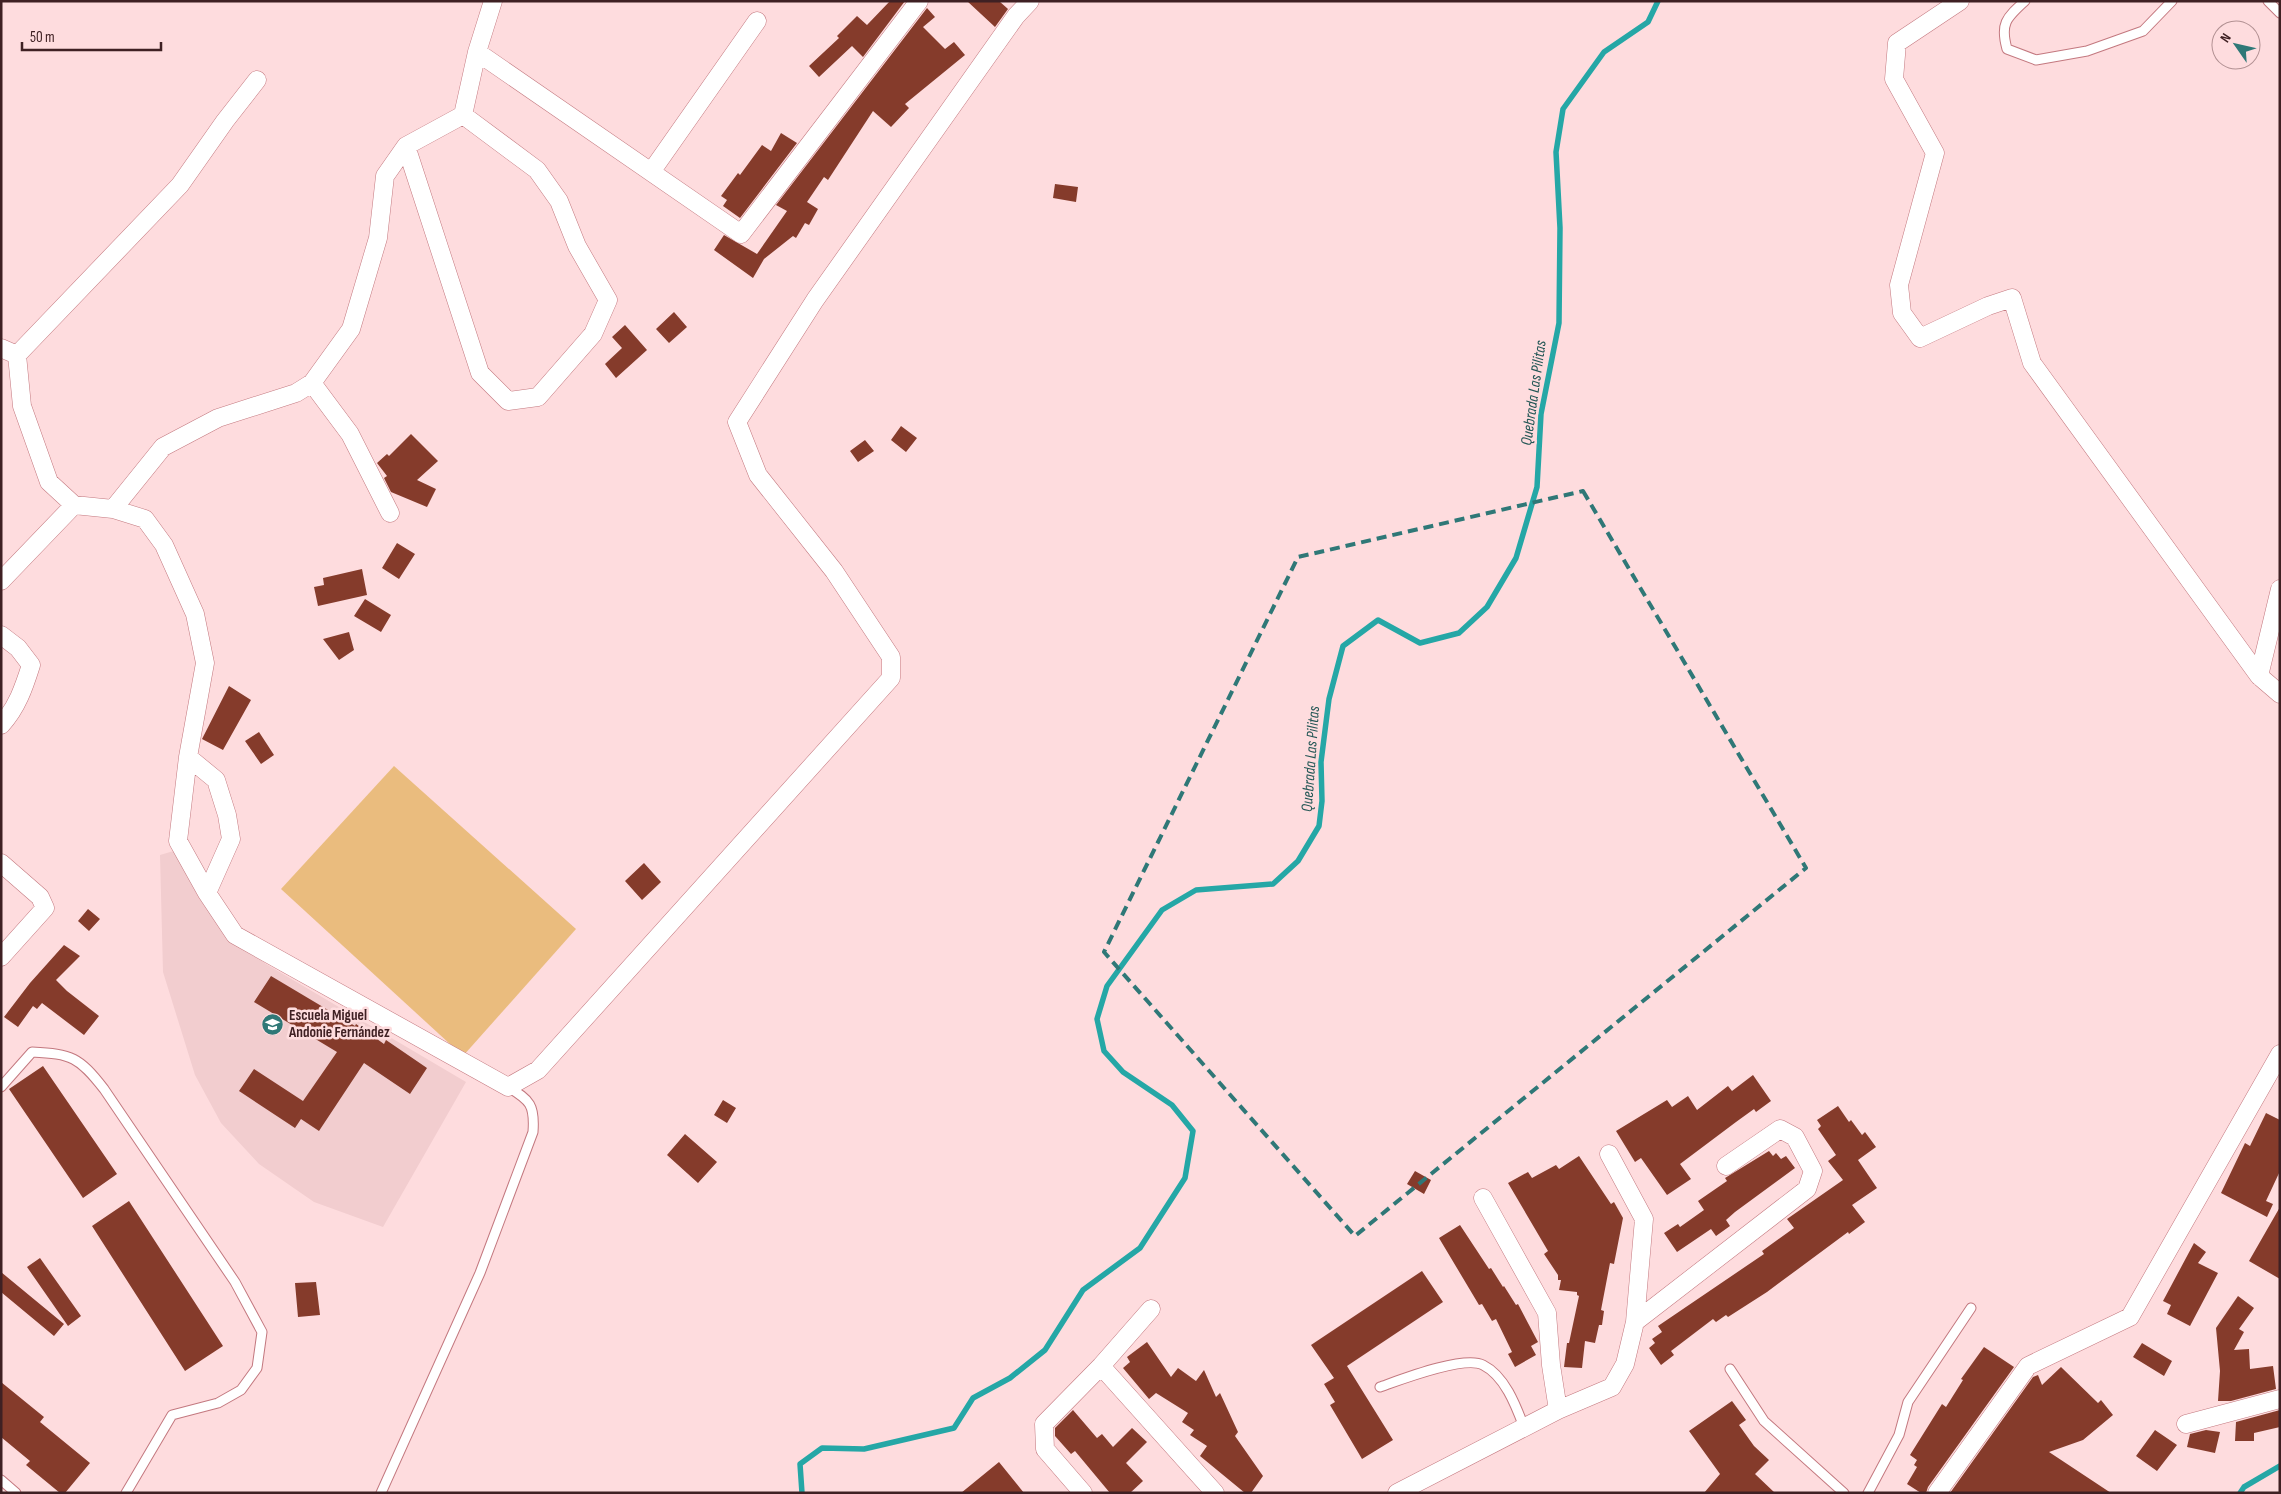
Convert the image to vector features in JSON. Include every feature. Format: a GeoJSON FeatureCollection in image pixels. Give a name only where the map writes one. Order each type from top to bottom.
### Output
{"type":"FeatureCollection","features":[{"type":"Feature","properties":{"kind":"street"},"geometry":{"type":"LineString","coordinates":[[114,509],[163,447],[218,418],[296,393],[312,383],[351,329],[378,238],[385,176],[406,146],[463,115],[477,52],[493,1]]}},
{"type":"Feature","properties":{"kind":"street"},"geometry":{"type":"LineString","coordinates":[[477,52],[639,166],[652,172],[741,234],[919,1]]}},
{"type":"Feature","properties":{"kind":"street"},"geometry":{"type":"LineString","coordinates":[[257,80],[180,184],[9,352],[22,406],[49,482],[74,505],[114,509],[145,519],[164,545],[195,614],[205,663],[188,757],[178,841],[207,893],[235,935],[508,1087],[538,1070],[891,678],[892,658],[834,570],[758,475],[737,422],[815,300],[1016,16],[1030,1]]}},
{"type":"Feature","properties":{"kind":"street"},"geometry":{"type":"LineString","coordinates":[[1960,1],[1897,43],[1894,78],[1935,153],[1899,285],[1902,313],[1920,338],[1988,306],[2012,298],[2032,363],[2259,676],[2280,694]]}},
{"type":"Feature","properties":{"kind":"street"},"geometry":{"type":"LineString","coordinates":[[652,172],[757,21]]}},
{"type":"Feature","properties":{"kind":"street"},"geometry":{"type":"LineString","coordinates":[[406,146],[480,373],[508,400],[538,397],[593,334],[608,300],[577,246],[559,201],[537,170],[463,115]]}},
{"type":"Feature","properties":{"kind":"street"},"geometry":{"type":"LineString","coordinates":[[312,383],[350,434],[390,513]]}},
{"type":"Feature","properties":{"kind":"street"},"geometry":{"type":"LineString","coordinates":[[1,581],[74,505]]}},
{"type":"Feature","properties":{"kind":"street"},"geometry":{"type":"LineString","coordinates":[[2259,676],[2280,589]]}},
{"type":"Feature","properties":{"kind":"street"},"geometry":{"type":"LineString","coordinates":[[1,635],[18,648],[31,665],[22,692],[9,716],[1,725]]}},
{"type":"Feature","properties":{"kind":"street"},"geometry":{"type":"LineString","coordinates":[[188,757],[216,780],[227,815],[231,839],[207,893]]}},
{"type":"Feature","properties":{"kind":"street"},"geometry":{"type":"LineString","coordinates":[[1,863],[40,898],[45,908],[1,958]]}},
{"type":"Feature","properties":{"kind":"street"},"geometry":{"type":"LineString","coordinates":[[1937,1493],[2028,1366],[2130,1316],[2280,1054]]}},
{"type":"Feature","properties":{"kind":"street"},"geometry":{"type":"LineString","coordinates":[[1635,1322],[1806,1189],[1813,1171],[1796,1137],[1780,1129],[1726,1166]]}},
{"type":"Feature","properties":{"kind":"street"},"geometry":{"type":"LineString","coordinates":[[1396,1493],[1558,1410],[1612,1387],[1625,1364],[1635,1322],[1644,1219],[1609,1154]]}},
{"type":"Feature","properties":{"kind":"street"},"geometry":{"type":"LineString","coordinates":[[1482,1198],[1547,1313],[1551,1365],[1558,1410]]}},
{"type":"Feature","properties":{"kind":"street"},"geometry":{"type":"LineString","coordinates":[[1083,1493],[1044,1449],[1044,1424],[1101,1366],[1151,1308]]}},
{"type":"Feature","properties":{"kind":"street"},"geometry":{"type":"LineString","coordinates":[[1101,1366],[1215,1493]]}},
{"type":"Feature","properties":{"kind":"street"},"geometry":{"type":"LineString","coordinates":[[2186,1424],[2280,1400]]}},
{"type":"Feature","properties":{"kind":"lane"},"geometry":{"type":"LineString","coordinates":[[2026,1],[2010,14],[2002,32],[2007,49],[2036,60],[2087,51],[2143,31],[2172,1]]}},
{"type":"Feature","properties":{"kind":"lane"},"geometry":{"type":"LineString","coordinates":[[2268,1],[2280,13]]}},
{"type":"Feature","properties":{"kind":"lane"},"geometry":{"type":"LineString","coordinates":[[1,1087],[32,1052],[71,1056],[87,1068],[104,1088],[236,1282],[262,1332],[257,1368],[241,1390],[218,1403],[172,1415],[126,1493]]}},
{"type":"Feature","properties":{"kind":"lane"},"geometry":{"type":"LineString","coordinates":[[381,1493],[480,1273],[533,1132],[534,1116],[527,1099],[508,1087]]}},
{"type":"Feature","properties":{"kind":"lane"},"geometry":{"type":"LineString","coordinates":[[1868,1493],[1899,1435],[1908,1402],[1971,1308]]}},
{"type":"Feature","properties":{"kind":"lane"},"geometry":{"type":"LineString","coordinates":[[1380,1387],[1460,1363],[1482,1364],[1498,1376],[1517,1409],[1524,1427]]}},
{"type":"Feature","properties":{"kind":"lane"},"geometry":{"type":"LineString","coordinates":[[1730,1369],[1764,1421],[1844,1493]]}},
{"type":"Feature","properties":{"kind":"lane"},"geometry":{"type":"LineString","coordinates":[[1,1480],[16,1493]]}},
{"type":"Feature","properties":{"kind":"highlighted area"},"geometry":{"type":"Polygon","coordinates":[[[1583,491],[1806,868],[1355,1236],[1104,952],[1298,557],[1583,491]]]}},
{"type":"Feature","properties":{"kind":"shaded area"},"geometry":{"type":"Polygon","coordinates":[[[394,766],[576,929],[463,1056],[281,889],[394,766]]]}},
{"type":"Feature","properties":{"kind":"shaded area","name":"Escuela Miguel Andonie Fernández"},"geometry":{"type":"Polygon","coordinates":[[[177,850],[230,937],[266,964],[466,1082],[383,1227],[314,1202],[259,1164],[221,1123],[195,1075],[163,972],[160,855],[177,850]]]}},
{"type":"Feature","properties":{"kind":"building"},"geometry":{"type":"Polygon","coordinates":[[[890,1],[905,1],[863,57],[852,46],[819,77],[809,66],[839,38],[837,36],[857,16],[867,25],[890,1]]]}},
{"type":"Feature","properties":{"kind":"building"},"geometry":{"type":"Polygon","coordinates":[[[967,1],[999,1],[1008,9],[995,27],[967,1]]]}},
{"type":"Feature","properties":{"kind":"building"},"geometry":{"type":"Polygon","coordinates":[[[927,8],[935,17],[923,27],[945,49],[954,42],[965,55],[905,104],[909,108],[891,127],[873,111],[828,180],[824,177],[807,202],[818,209],[809,225],[805,223],[796,238],[793,236],[764,259],[753,278],[714,250],[724,235],[757,254],[787,211],[776,205],[927,8]]]}},
{"type":"Feature","properties":{"kind":"building"},"geometry":{"type":"Polygon","coordinates":[[[781,133],[797,143],[740,218],[723,206],[727,200],[721,196],[738,173],[740,175],[762,145],[771,151],[781,133]]]}},
{"type":"Feature","properties":{"kind":"building"},"geometry":{"type":"Polygon","coordinates":[[[1055,184],[1078,187],[1076,202],[1053,198],[1055,184]]]}},
{"type":"Feature","properties":{"kind":"building"},"geometry":{"type":"Polygon","coordinates":[[[674,312],[687,327],[669,343],[656,329],[674,312]]]}},
{"type":"Feature","properties":{"kind":"building"},"geometry":{"type":"Polygon","coordinates":[[[625,325],[647,350],[616,378],[605,364],[622,348],[612,337],[625,325]]]}},
{"type":"Feature","properties":{"kind":"building"},"geometry":{"type":"Polygon","coordinates":[[[901,426],[917,438],[906,452],[891,440],[901,426]]]}},
{"type":"Feature","properties":{"kind":"building"},"geometry":{"type":"Polygon","coordinates":[[[411,434],[438,461],[417,480],[436,489],[427,507],[391,492],[384,478],[387,476],[377,463],[387,454],[389,456],[411,434]]]}},
{"type":"Feature","properties":{"kind":"building"},"geometry":{"type":"Polygon","coordinates":[[[865,440],[874,451],[858,462],[850,451],[865,440]]]}},
{"type":"Feature","properties":{"kind":"building"},"geometry":{"type":"Polygon","coordinates":[[[397,543],[415,554],[399,579],[382,568],[397,543]]]}},
{"type":"Feature","properties":{"kind":"building"},"geometry":{"type":"Polygon","coordinates":[[[362,569],[367,595],[318,606],[314,587],[324,585],[323,578],[362,569]]]}},
{"type":"Feature","properties":{"kind":"building"},"geometry":{"type":"Polygon","coordinates":[[[365,599],[391,615],[381,632],[354,616],[365,599]]]}},
{"type":"Feature","properties":{"kind":"building"},"geometry":{"type":"Polygon","coordinates":[[[349,632],[354,650],[339,660],[323,639],[349,632]]]}},
{"type":"Feature","properties":{"kind":"building"},"geometry":{"type":"Polygon","coordinates":[[[229,686],[251,700],[223,750],[202,739],[229,686]]]}},
{"type":"Feature","properties":{"kind":"building"},"geometry":{"type":"Polygon","coordinates":[[[259,732],[274,755],[261,764],[245,741],[259,732]]]}},
{"type":"Feature","properties":{"kind":"building"},"geometry":{"type":"Polygon","coordinates":[[[644,863],[661,882],[642,900],[625,881],[644,863]]]}},
{"type":"Feature","properties":{"kind":"building"},"geometry":{"type":"Polygon","coordinates":[[[88,909],[100,919],[89,931],[78,921],[88,909]]]}},
{"type":"Feature","properties":{"kind":"building"},"geometry":{"type":"Polygon","coordinates":[[[64,945],[80,956],[56,980],[99,1016],[84,1035],[42,1003],[37,1009],[33,1006],[18,1027],[4,1017],[30,983],[64,945]]]}},
{"type":"Feature","properties":{"kind":"building"},"geometry":{"type":"Polygon","coordinates":[[[271,976],[355,1026],[356,1024],[384,1044],[386,1040],[427,1068],[410,1094],[364,1063],[319,1131],[301,1119],[295,1128],[239,1091],[254,1069],[303,1101],[337,1052],[254,1002],[271,976]]]}},
{"type":"Feature","properties":{"kind":"building"},"geometry":{"type":"Polygon","coordinates":[[[43,1066],[117,1174],[83,1198],[9,1089],[43,1066]]]}},
{"type":"Feature","properties":{"kind":"building"},"geometry":{"type":"Polygon","coordinates":[[[1753,1075],[1771,1101],[1756,1112],[1754,1109],[1680,1164],[1691,1179],[1667,1195],[1641,1158],[1635,1162],[1616,1131],[1667,1100],[1672,1107],[1688,1096],[1697,1110],[1728,1086],[1732,1091],[1753,1075]]]}},
{"type":"Feature","properties":{"kind":"building"},"geometry":{"type":"Polygon","coordinates":[[[723,1100],[736,1108],[727,1123],[714,1115],[723,1100]]]}},
{"type":"Feature","properties":{"kind":"building"},"geometry":{"type":"Polygon","coordinates":[[[1838,1106],[1849,1122],[1851,1120],[1862,1135],[1865,1132],[1876,1147],[1858,1160],[1877,1188],[1852,1205],[1865,1222],[1849,1234],[1848,1232],[1767,1292],[1728,1317],[1726,1315],[1716,1322],[1713,1319],[1671,1351],[1674,1355],[1661,1365],[1649,1348],[1655,1343],[1652,1339],[1662,1332],[1658,1326],[1764,1254],[1762,1251],[1794,1228],[1787,1219],[1843,1180],[1828,1161],[1836,1155],[1818,1129],[1821,1126],[1817,1120],[1838,1106]]]}},
{"type":"Feature","properties":{"kind":"building"},"geometry":{"type":"Polygon","coordinates":[[[2266,1113],[2280,1120],[2280,1171],[2266,1201],[2273,1204],[2267,1217],[2221,1193],[2245,1143],[2250,1146],[2266,1113]]]}},
{"type":"Feature","properties":{"kind":"building"},"geometry":{"type":"Polygon","coordinates":[[[685,1134],[717,1162],[698,1183],[667,1155],[685,1134]]]}},
{"type":"Feature","properties":{"kind":"building"},"geometry":{"type":"Polygon","coordinates":[[[1769,1151],[1773,1156],[1776,1153],[1781,1159],[1786,1156],[1795,1168],[1735,1212],[1726,1220],[1730,1226],[1716,1236],[1711,1229],[1677,1252],[1664,1233],[1678,1224],[1680,1227],[1704,1210],[1698,1201],[1727,1181],[1725,1178],[1769,1151]]]}},
{"type":"Feature","properties":{"kind":"building"},"geometry":{"type":"Polygon","coordinates":[[[1579,1156],[1611,1204],[1614,1202],[1623,1218],[1614,1264],[1610,1263],[1601,1310],[1604,1311],[1602,1325],[1599,1325],[1595,1343],[1585,1341],[1582,1368],[1564,1367],[1567,1343],[1569,1343],[1579,1296],[1577,1292],[1559,1290],[1561,1280],[1558,1280],[1558,1275],[1544,1254],[1548,1251],[1508,1183],[1528,1172],[1532,1178],[1556,1165],[1559,1169],[1579,1156]]]}},
{"type":"Feature","properties":{"kind":"building"},"geometry":{"type":"Polygon","coordinates":[[[1415,1171],[1431,1180],[1424,1194],[1407,1184],[1415,1171]]]}},
{"type":"Feature","properties":{"kind":"building"},"geometry":{"type":"Polygon","coordinates":[[[129,1201],[223,1346],[185,1371],[92,1226],[129,1201]]]}},
{"type":"Feature","properties":{"kind":"building"},"geometry":{"type":"Polygon","coordinates":[[[2280,1207],[2280,1279],[2249,1261],[2280,1207]]]}},
{"type":"Feature","properties":{"kind":"building"},"geometry":{"type":"Polygon","coordinates":[[[1460,1225],[1489,1269],[1491,1268],[1516,1305],[1518,1304],[1538,1342],[1531,1346],[1536,1355],[1515,1367],[1508,1354],[1512,1352],[1496,1319],[1492,1321],[1482,1304],[1479,1305],[1439,1238],[1460,1225]]]}},
{"type":"Feature","properties":{"kind":"building"},"geometry":{"type":"Polygon","coordinates":[[[2194,1243],[2206,1252],[2198,1263],[2218,1273],[2190,1326],[2167,1314],[2171,1305],[2163,1301],[2194,1243]]]}},
{"type":"Feature","properties":{"kind":"building"},"geometry":{"type":"Polygon","coordinates":[[[40,1258],[81,1316],[68,1326],[27,1267],[40,1258]]]}},
{"type":"Feature","properties":{"kind":"building"},"geometry":{"type":"Polygon","coordinates":[[[1422,1271],[1443,1302],[1347,1366],[1393,1440],[1362,1459],[1330,1405],[1335,1402],[1324,1384],[1334,1378],[1311,1345],[1422,1271]]]}},
{"type":"Feature","properties":{"kind":"building"},"geometry":{"type":"Polygon","coordinates":[[[1,1272],[64,1324],[54,1336],[1,1292],[1,1272]]]}},
{"type":"Feature","properties":{"kind":"building"},"geometry":{"type":"Polygon","coordinates":[[[316,1282],[320,1315],[298,1317],[295,1283],[316,1282]]]}},
{"type":"Feature","properties":{"kind":"building"},"geometry":{"type":"Polygon","coordinates":[[[2238,1296],[2254,1308],[2239,1329],[2244,1332],[2234,1350],[2249,1349],[2250,1369],[2273,1366],[2276,1389],[2231,1401],[2218,1401],[2220,1371],[2216,1328],[2238,1296]]]}},
{"type":"Feature","properties":{"kind":"building"},"geometry":{"type":"Polygon","coordinates":[[[1147,1342],[1171,1377],[1178,1368],[1196,1381],[1204,1370],[1216,1397],[1220,1393],[1238,1432],[1235,1436],[1263,1476],[1251,1493],[1245,1493],[1200,1456],[1207,1446],[1190,1435],[1194,1430],[1182,1422],[1188,1413],[1156,1393],[1149,1399],[1123,1368],[1130,1362],[1127,1357],[1147,1342]]]}},
{"type":"Feature","properties":{"kind":"building"},"geometry":{"type":"Polygon","coordinates":[[[2142,1343],[2172,1361],[2164,1376],[2133,1357],[2142,1343]]]}},
{"type":"Feature","properties":{"kind":"building"},"geometry":{"type":"Polygon","coordinates":[[[1984,1347],[2014,1367],[1928,1487],[1926,1493],[1921,1493],[1907,1484],[1917,1467],[1914,1465],[1917,1460],[1910,1455],[1942,1404],[1946,1407],[1963,1380],[1961,1379],[1984,1347]]]}},
{"type":"Feature","properties":{"kind":"building"},"geometry":{"type":"Polygon","coordinates":[[[2061,1367],[2098,1403],[2101,1400],[2113,1415],[2083,1440],[2049,1452],[2111,1493],[1950,1493],[2033,1377],[2038,1375],[2042,1385],[2061,1367]]]}},
{"type":"Feature","properties":{"kind":"building"},"geometry":{"type":"Polygon","coordinates":[[[1,1382],[44,1417],[40,1422],[90,1463],[65,1493],[60,1493],[26,1465],[30,1461],[1,1437],[1,1382]]]}},
{"type":"Feature","properties":{"kind":"building"},"geometry":{"type":"Polygon","coordinates":[[[1732,1401],[1746,1420],[1739,1425],[1754,1446],[1769,1460],[1755,1474],[1775,1493],[1704,1493],[1720,1474],[1689,1431],[1732,1401]]]}},
{"type":"Feature","properties":{"kind":"building"},"geometry":{"type":"Polygon","coordinates":[[[1073,1410],[1097,1438],[1102,1434],[1113,1447],[1132,1428],[1147,1442],[1126,1463],[1143,1481],[1130,1493],[1110,1493],[1075,1451],[1071,1454],[1055,1436],[1055,1428],[1073,1410]]]}},
{"type":"Feature","properties":{"kind":"building"},"geometry":{"type":"Polygon","coordinates":[[[2280,1410],[2280,1427],[2254,1433],[2254,1441],[2235,1441],[2236,1422],[2280,1410]]]}},
{"type":"Feature","properties":{"kind":"building"},"geometry":{"type":"Polygon","coordinates":[[[2155,1430],[2177,1445],[2157,1471],[2136,1456],[2155,1430]]]}},
{"type":"Feature","properties":{"kind":"building"},"geometry":{"type":"Polygon","coordinates":[[[2206,1430],[2220,1432],[2215,1453],[2187,1447],[2190,1434],[2206,1430]]]}},
{"type":"Feature","properties":{"kind":"building"},"geometry":{"type":"Polygon","coordinates":[[[999,1462],[1024,1493],[961,1493],[999,1462]]]}},
{"type":"Feature","properties":{"kind":"waterway","name":"Quebrada Las Pilitas"},"geometry":{"type":"LineString","coordinates":[[802,1493],[800,1464],[822,1448],[864,1449],[954,1428],[973,1398],[1010,1378],[1045,1350],[1083,1290],[1140,1248],[1185,1178],[1193,1131],[1172,1105],[1123,1072],[1104,1051],[1097,1019],[1107,986],[1162,910],[1196,890],[1273,884],[1298,861],[1319,826],[1322,801],[1321,762],[1329,699],[1343,646],[1378,620],[1420,643],[1459,633],[1487,607],[1516,558],[1537,487],[1541,414],[1559,323],[1560,228],[1556,152],[1563,109],[1604,52],[1648,22],[1658,1]]}},
{"type":"Feature","properties":{"kind":"waterway"},"geometry":{"type":"LineString","coordinates":[[2240,1493],[2244,1487],[2280,1466]]}},
{"type":"Feature","properties":{"kind":"place","name":"Escuela Miguel Andonie Fernández"},"geometry":{"type":"Point","coordinates":[273,1024]}}]}
